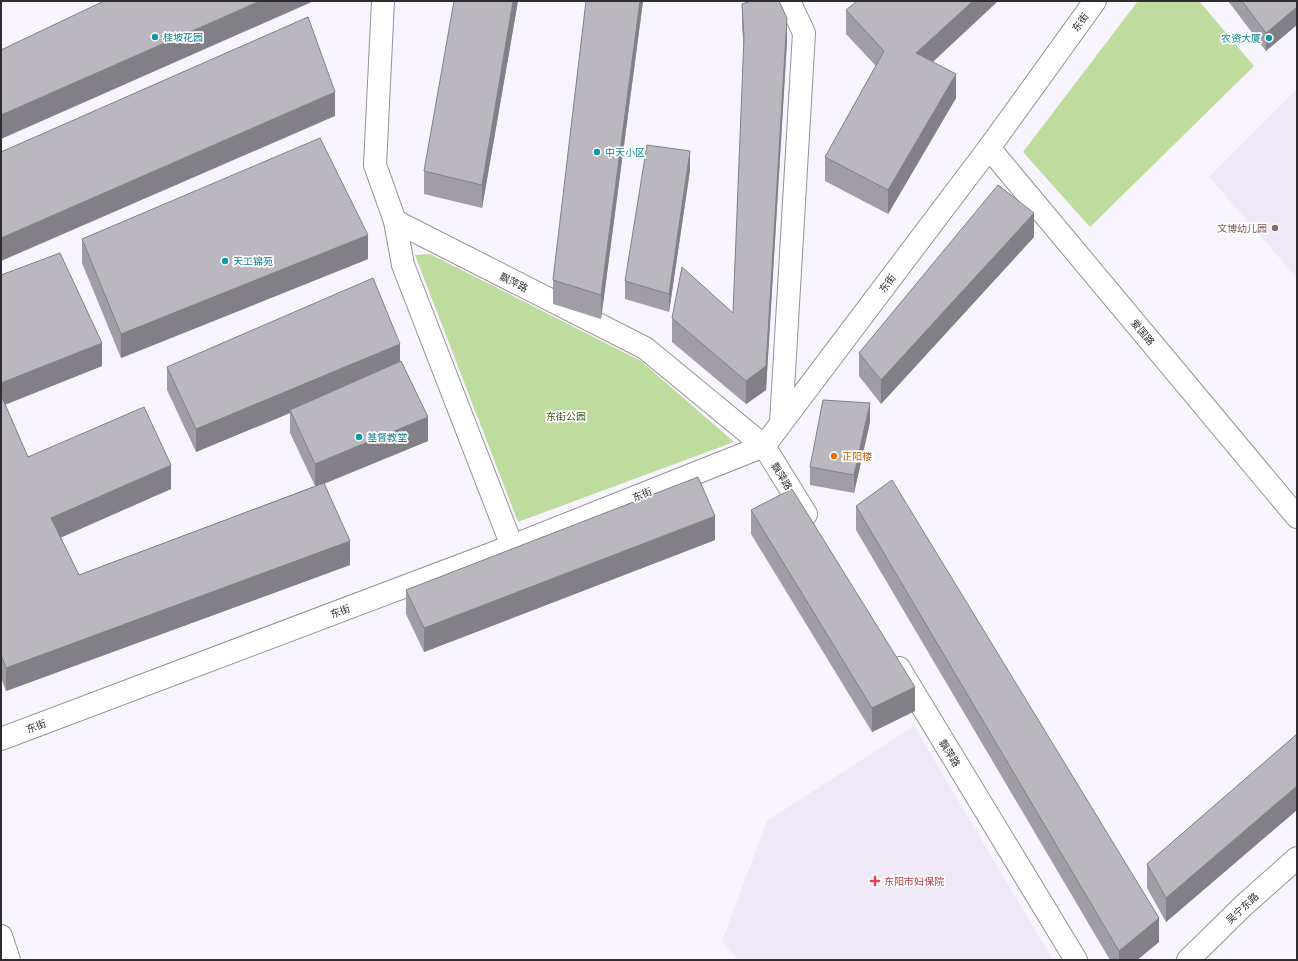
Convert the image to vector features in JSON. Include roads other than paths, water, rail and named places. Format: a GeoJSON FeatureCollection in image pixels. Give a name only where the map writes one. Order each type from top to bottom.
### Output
{"type":"FeatureCollection","features":[{"type":"Feature","properties":{"kind":"street"},"geometry":{"type":"LineString","coordinates":[[382,1],[375,165],[395,221],[403,266],[512,546]]}},
{"type":"Feature","properties":{"kind":"street"},"geometry":{"type":"LineString","coordinates":[[781,423],[804,33],[789,1]]}},
{"type":"Feature","properties":{"kind":"street","name":"东街"},"geometry":{"type":"LineString","coordinates":[[1,739],[512,546],[764,446],[989,148],[1095,1]]}},
{"type":"Feature","properties":{"kind":"street","name":"爱国路"},"geometry":{"type":"LineString","coordinates":[[989,148],[1297,517]]}},
{"type":"Feature","properties":{"kind":"street","name":"飘萍路"},"geometry":{"type":"LineString","coordinates":[[395,221],[645,348],[764,446],[817,534]]}},
{"type":"Feature","properties":{"kind":"street","name":"飘萍路"},"geometry":{"type":"LineString","coordinates":[[887,649],[1076,960]]}},
{"type":"Feature","properties":{"kind":"street","name":"吴宁东路"},"geometry":{"type":"LineString","coordinates":[[1188,960],[1243,906],[1297,858]]}},
{"type":"Feature","properties":{"kind":"street"},"geometry":{"type":"LineString","coordinates":[[1,936],[9,960]]}},
{"type":"Feature","properties":{"kind":"place","name":"桂坡花园"},"geometry":{"type":"Point","coordinates":[155,37]}},
{"type":"Feature","properties":{"kind":"place","name":"农资大厦"},"geometry":{"type":"Point","coordinates":[1269,38]}},
{"type":"Feature","properties":{"kind":"place","name":"中天小区"},"geometry":{"type":"Point","coordinates":[597,152]}},
{"type":"Feature","properties":{"kind":"place","name":"文博幼儿园"},"geometry":{"type":"Point","coordinates":[1275,228]}},
{"type":"Feature","properties":{"kind":"place","name":"天工锦苑"},"geometry":{"type":"Point","coordinates":[225,261]}},
{"type":"Feature","properties":{"kind":"place","name":"基督教堂"},"geometry":{"type":"Point","coordinates":[359,437]}},
{"type":"Feature","properties":{"kind":"place","name":"正阳楼"},"geometry":{"type":"Point","coordinates":[834,456]}},
{"type":"Feature","properties":{"kind":"place","name":"东阳市妇保院"},"geometry":{"type":"Point","coordinates":[875,881]}},
{"type":"Feature","properties":{"kind":"park label","name":"东街公园"},"geometry":{"type":"Point","coordinates":[566,416]}}]}
